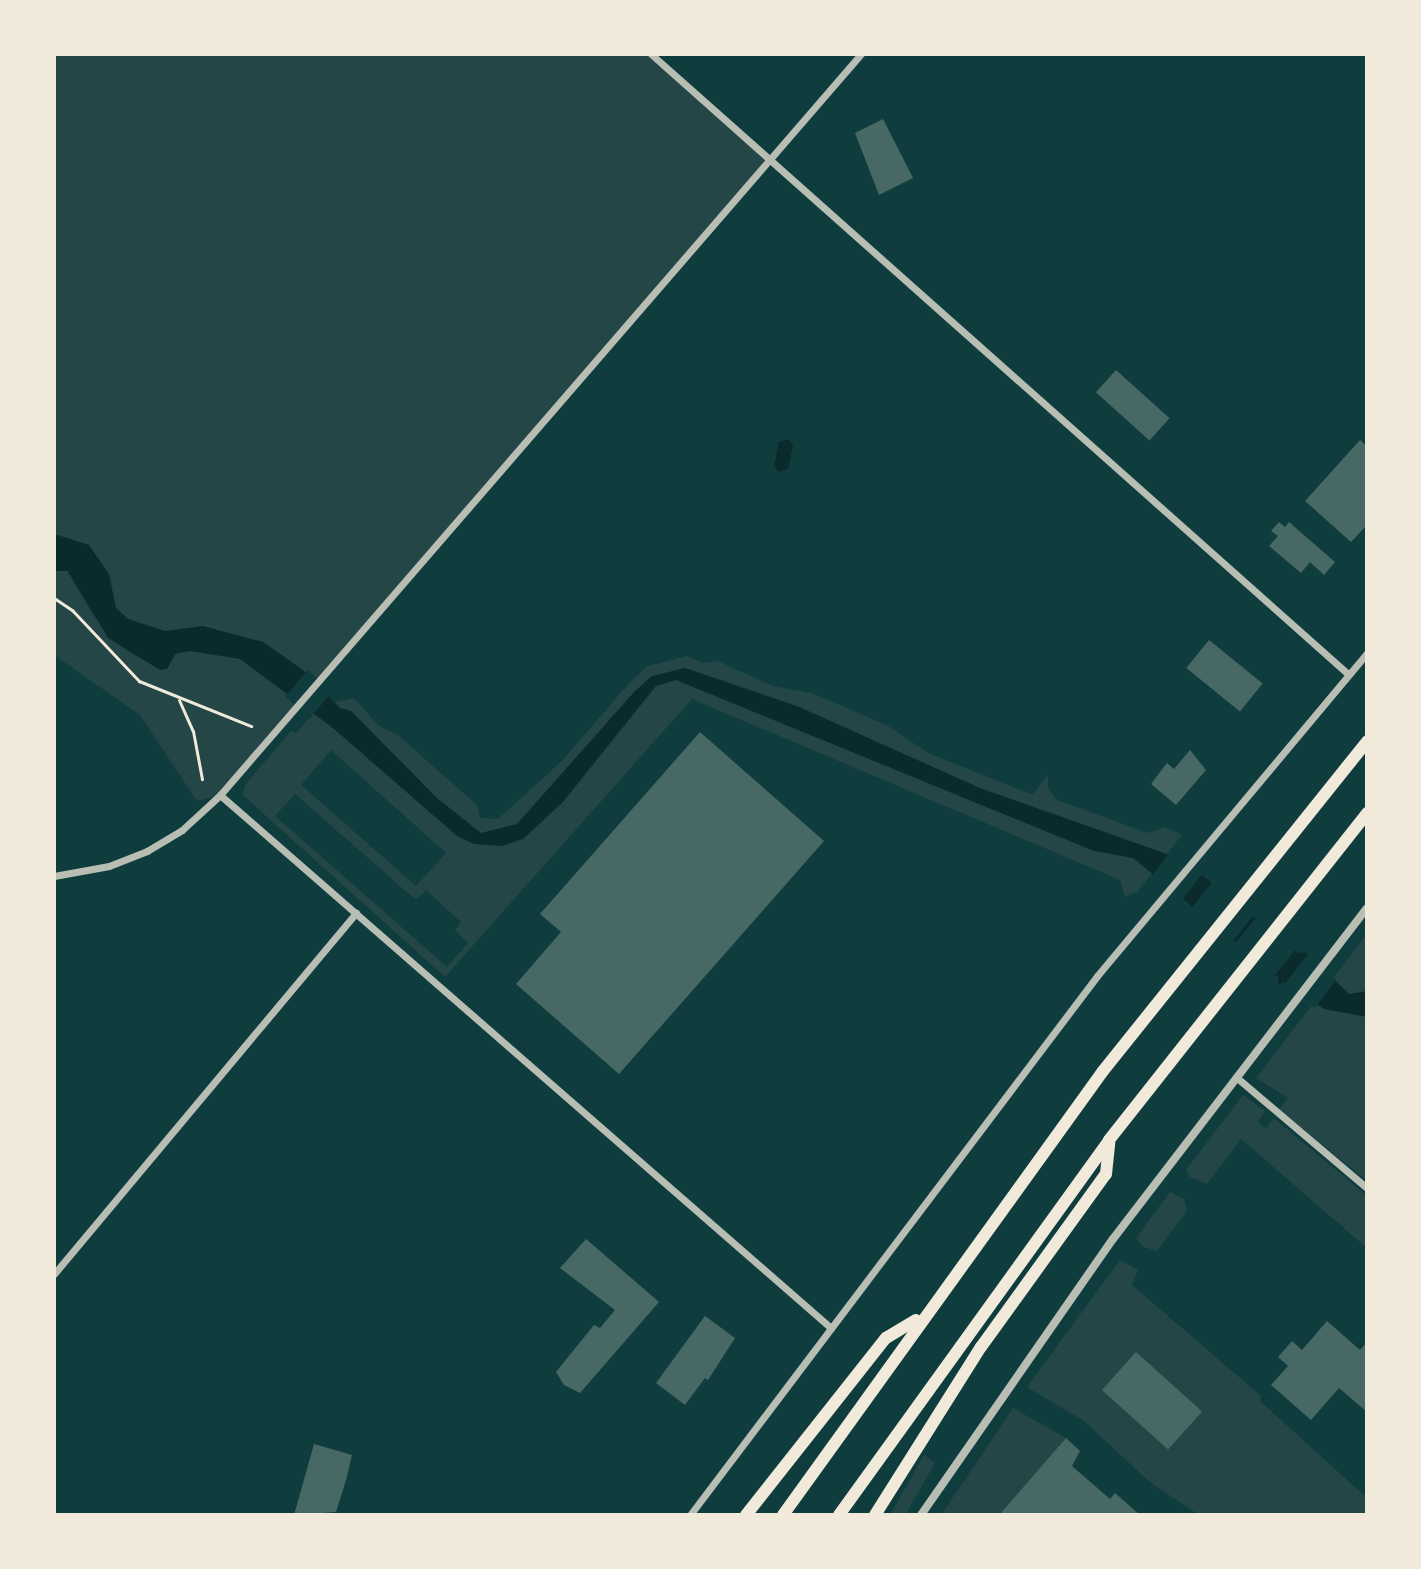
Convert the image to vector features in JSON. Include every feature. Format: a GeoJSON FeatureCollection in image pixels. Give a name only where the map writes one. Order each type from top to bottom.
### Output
{"type":"FeatureCollection","features":[{"type":"Feature","properties":{"kind":"highway"},"geometry":{"type":"LineString","coordinates":[[783,1515],[922,1316],[1209,934],[1367,741]]}},
{"type":"Feature","properties":{"kind":"highway"},"geometry":{"type":"LineString","coordinates":[[839,1515],[1109,1140],[1276,923],[1367,813]]}},
{"type":"Feature","properties":{"kind":"highway"},"geometry":{"type":"LineString","coordinates":[[875,1515],[981,1347],[1106,1174],[1109,1140]]}},
{"type":"Feature","properties":{"kind":"highway"},"geometry":{"type":"LineString","coordinates":[[746,1515],[886,1338],[922,1316]]}},
{"type":"Feature","properties":{"kind":"street"},"geometry":{"type":"LineString","coordinates":[[651,54],[1348,674]]}},
{"type":"Feature","properties":{"kind":"street"},"geometry":{"type":"LineString","coordinates":[[54,876],[109,866],[147,851],[182,830],[220,795],[861,54]]}},
{"type":"Feature","properties":{"kind":"street"},"geometry":{"type":"LineString","coordinates":[[690,1515],[1161,895],[1367,653]]}},
{"type":"Feature","properties":{"kind":"street"},"geometry":{"type":"LineString","coordinates":[[220,795],[831,1328]]}},
{"type":"Feature","properties":{"kind":"street"},"geometry":{"type":"LineString","coordinates":[[921,1515],[1059,1314],[1293,1001],[1367,908]]}},
{"type":"Feature","properties":{"kind":"street"},"geometry":{"type":"LineString","coordinates":[[54,1274],[356,913]]}},
{"type":"Feature","properties":{"kind":"street"},"geometry":{"type":"LineString","coordinates":[[1236,1077],[1367,1188]]}},
{"type":"Feature","properties":{"kind":"path"},"geometry":{"type":"LineString","coordinates":[[54,598],[72,610],[139,681],[179,700],[251,726]]}},
{"type":"Feature","properties":{"kind":"path"},"geometry":{"type":"LineString","coordinates":[[179,700],[193,731],[202,779]]}},
{"type":"Feature","properties":{"kind":"shaded area"},"geometry":{"type":"Polygon","coordinates":[[[54,54],[651,54],[769,160],[220,795],[197,801],[140,715],[54,655],[54,571],[67,571],[93,615],[124,649],[159,668],[167,669],[170,660],[165,632],[128,619],[116,608],[89,545],[54,534],[54,54]]]}},
{"type":"Feature","properties":{"kind":"shaded area"},"geometry":{"type":"Polygon","coordinates":[[[788,439],[793,445],[788,469],[779,472],[774,466],[779,442],[788,439]]]}},
{"type":"Feature","properties":{"kind":"shaded area"},"geometry":{"type":"Polygon","coordinates":[[[54,534],[89,545],[109,574],[116,608],[128,619],[165,631],[203,626],[263,642],[303,670],[340,708],[351,711],[437,798],[481,833],[517,824],[634,692],[652,676],[685,668],[797,706],[980,788],[1164,853],[1198,872],[1298,953],[1306,952],[1349,994],[1367,991],[1367,1017],[1324,1009],[1283,982],[1278,985],[1278,977],[1133,858],[1094,851],[676,680],[656,686],[563,802],[523,839],[502,846],[474,844],[457,836],[333,728],[240,659],[190,651],[175,654],[167,669],[160,670],[108,638],[68,571],[54,571],[54,534]]]}},
{"type":"Feature","properties":{"kind":"shaded area"},"geometry":{"type":"Polygon","coordinates":[[[687,656],[703,663],[718,661],[773,686],[812,693],[888,726],[928,753],[1020,790],[1033,794],[1048,775],[1048,789],[1057,800],[1148,833],[1165,827],[1182,835],[1137,892],[1125,897],[1120,880],[692,699],[445,977],[243,795],[245,785],[291,731],[296,733],[321,705],[354,698],[378,725],[398,735],[478,806],[480,818],[498,819],[562,761],[631,681],[648,666],[687,656]],[[331,750],[301,785],[416,886],[446,853],[331,750]],[[295,794],[275,816],[447,967],[468,943],[455,930],[461,922],[426,890],[416,900],[295,794]]]}},
{"type":"Feature","properties":{"kind":"shaded area"},"geometry":{"type":"Polygon","coordinates":[[[1367,934],[1367,1181],[1279,1109],[1288,1098],[1256,1078],[1367,934]]]}},
{"type":"Feature","properties":{"kind":"shaded area"},"geometry":{"type":"Polygon","coordinates":[[[1243,1095],[1265,1111],[1258,1122],[1266,1128],[1274,1118],[1367,1196],[1367,1248],[1241,1139],[1207,1184],[1190,1177],[1186,1170],[1243,1095]]]}},
{"type":"Feature","properties":{"kind":"shaded area"},"geometry":{"type":"Polygon","coordinates":[[[1170,1192],[1184,1199],[1187,1211],[1157,1251],[1144,1247],[1136,1238],[1170,1192]]]}},
{"type":"Feature","properties":{"kind":"shaded area"},"geometry":{"type":"Polygon","coordinates":[[[1120,1260],[1138,1270],[1132,1285],[1261,1396],[1260,1401],[1367,1498],[1367,1515],[1199,1515],[1151,1483],[1084,1421],[1027,1387],[1120,1260]]]}},
{"type":"Feature","properties":{"kind":"shaded area"},"geometry":{"type":"Polygon","coordinates":[[[1013,1408],[1066,1438],[999,1515],[941,1515],[1013,1408]]]}},
{"type":"Feature","properties":{"kind":"shaded area"},"geometry":{"type":"Polygon","coordinates":[[[924,1455],[935,1463],[905,1515],[890,1515],[924,1455]]]}},
{"type":"Feature","properties":{"kind":"pier"},"geometry":{"type":"Polygon","coordinates":[[[308,670],[333,692],[310,718],[285,696],[308,670]]]}},
{"type":"Feature","properties":{"kind":"pier"},"geometry":{"type":"Polygon","coordinates":[[[1170,852],[1204,872],[1180,902],[1150,878],[1170,852]]]}},
{"type":"Feature","properties":{"kind":"pier"},"geometry":{"type":"Polygon","coordinates":[[[1214,880],[1255,913],[1231,944],[1189,910],[1214,880]]]}},
{"type":"Feature","properties":{"kind":"pier"},"geometry":{"type":"Polygon","coordinates":[[[1258,915],[1298,947],[1273,977],[1233,945],[1258,915]]]}},
{"type":"Feature","properties":{"kind":"pier"},"geometry":{"type":"Polygon","coordinates":[[[1309,953],[1336,980],[1315,1008],[1283,986],[1309,953]]]}},
{"type":"Feature","properties":{"kind":"building"},"geometry":{"type":"Polygon","coordinates":[[[883,119],[913,178],[879,195],[855,133],[883,119]]]}},
{"type":"Feature","properties":{"kind":"building"},"geometry":{"type":"Polygon","coordinates":[[[1116,370],[1170,418],[1149,440],[1096,392],[1116,370]]]}},
{"type":"Feature","properties":{"kind":"building"},"geometry":{"type":"Polygon","coordinates":[[[1360,440],[1367,446],[1367,525],[1351,542],[1305,501],[1360,440]]]}},
{"type":"Feature","properties":{"kind":"building"},"geometry":{"type":"Polygon","coordinates":[[[1279,522],[1285,527],[1289,522],[1335,562],[1324,575],[1310,562],[1301,573],[1269,546],[1278,536],[1271,531],[1279,522]]]}},
{"type":"Feature","properties":{"kind":"building"},"geometry":{"type":"Polygon","coordinates":[[[1209,640],[1263,683],[1240,711],[1186,668],[1209,640]]]}},
{"type":"Feature","properties":{"kind":"building"},"geometry":{"type":"Polygon","coordinates":[[[700,732],[824,841],[619,1074],[516,984],[561,932],[540,914],[700,732]]]}},
{"type":"Feature","properties":{"kind":"building"},"geometry":{"type":"Polygon","coordinates":[[[1190,750],[1206,770],[1176,805],[1151,784],[1167,763],[1174,769],[1190,750]]]}},
{"type":"Feature","properties":{"kind":"building"},"geometry":{"type":"Polygon","coordinates":[[[586,1239],[659,1302],[580,1393],[564,1385],[556,1372],[594,1325],[600,1328],[615,1310],[560,1268],[586,1239]]]}},
{"type":"Feature","properties":{"kind":"building"},"geometry":{"type":"Polygon","coordinates":[[[705,1316],[735,1338],[708,1380],[705,1378],[685,1405],[656,1383],[705,1316]]]}},
{"type":"Feature","properties":{"kind":"building"},"geometry":{"type":"Polygon","coordinates":[[[1327,1321],[1360,1350],[1367,1342],[1367,1412],[1339,1388],[1311,1420],[1271,1385],[1288,1366],[1278,1357],[1292,1341],[1302,1350],[1327,1321]]]}},
{"type":"Feature","properties":{"kind":"building"},"geometry":{"type":"Polygon","coordinates":[[[1136,1352],[1202,1412],[1168,1449],[1102,1390],[1136,1352]]]}},
{"type":"Feature","properties":{"kind":"building"},"geometry":{"type":"Polygon","coordinates":[[[1066,1438],[1080,1451],[1072,1466],[1110,1499],[1115,1493],[1140,1515],[999,1515],[1066,1438]]]}},
{"type":"Feature","properties":{"kind":"building"},"geometry":{"type":"Polygon","coordinates":[[[314,1444],[352,1455],[346,1480],[336,1512],[294,1515],[314,1444]]]}}]}
